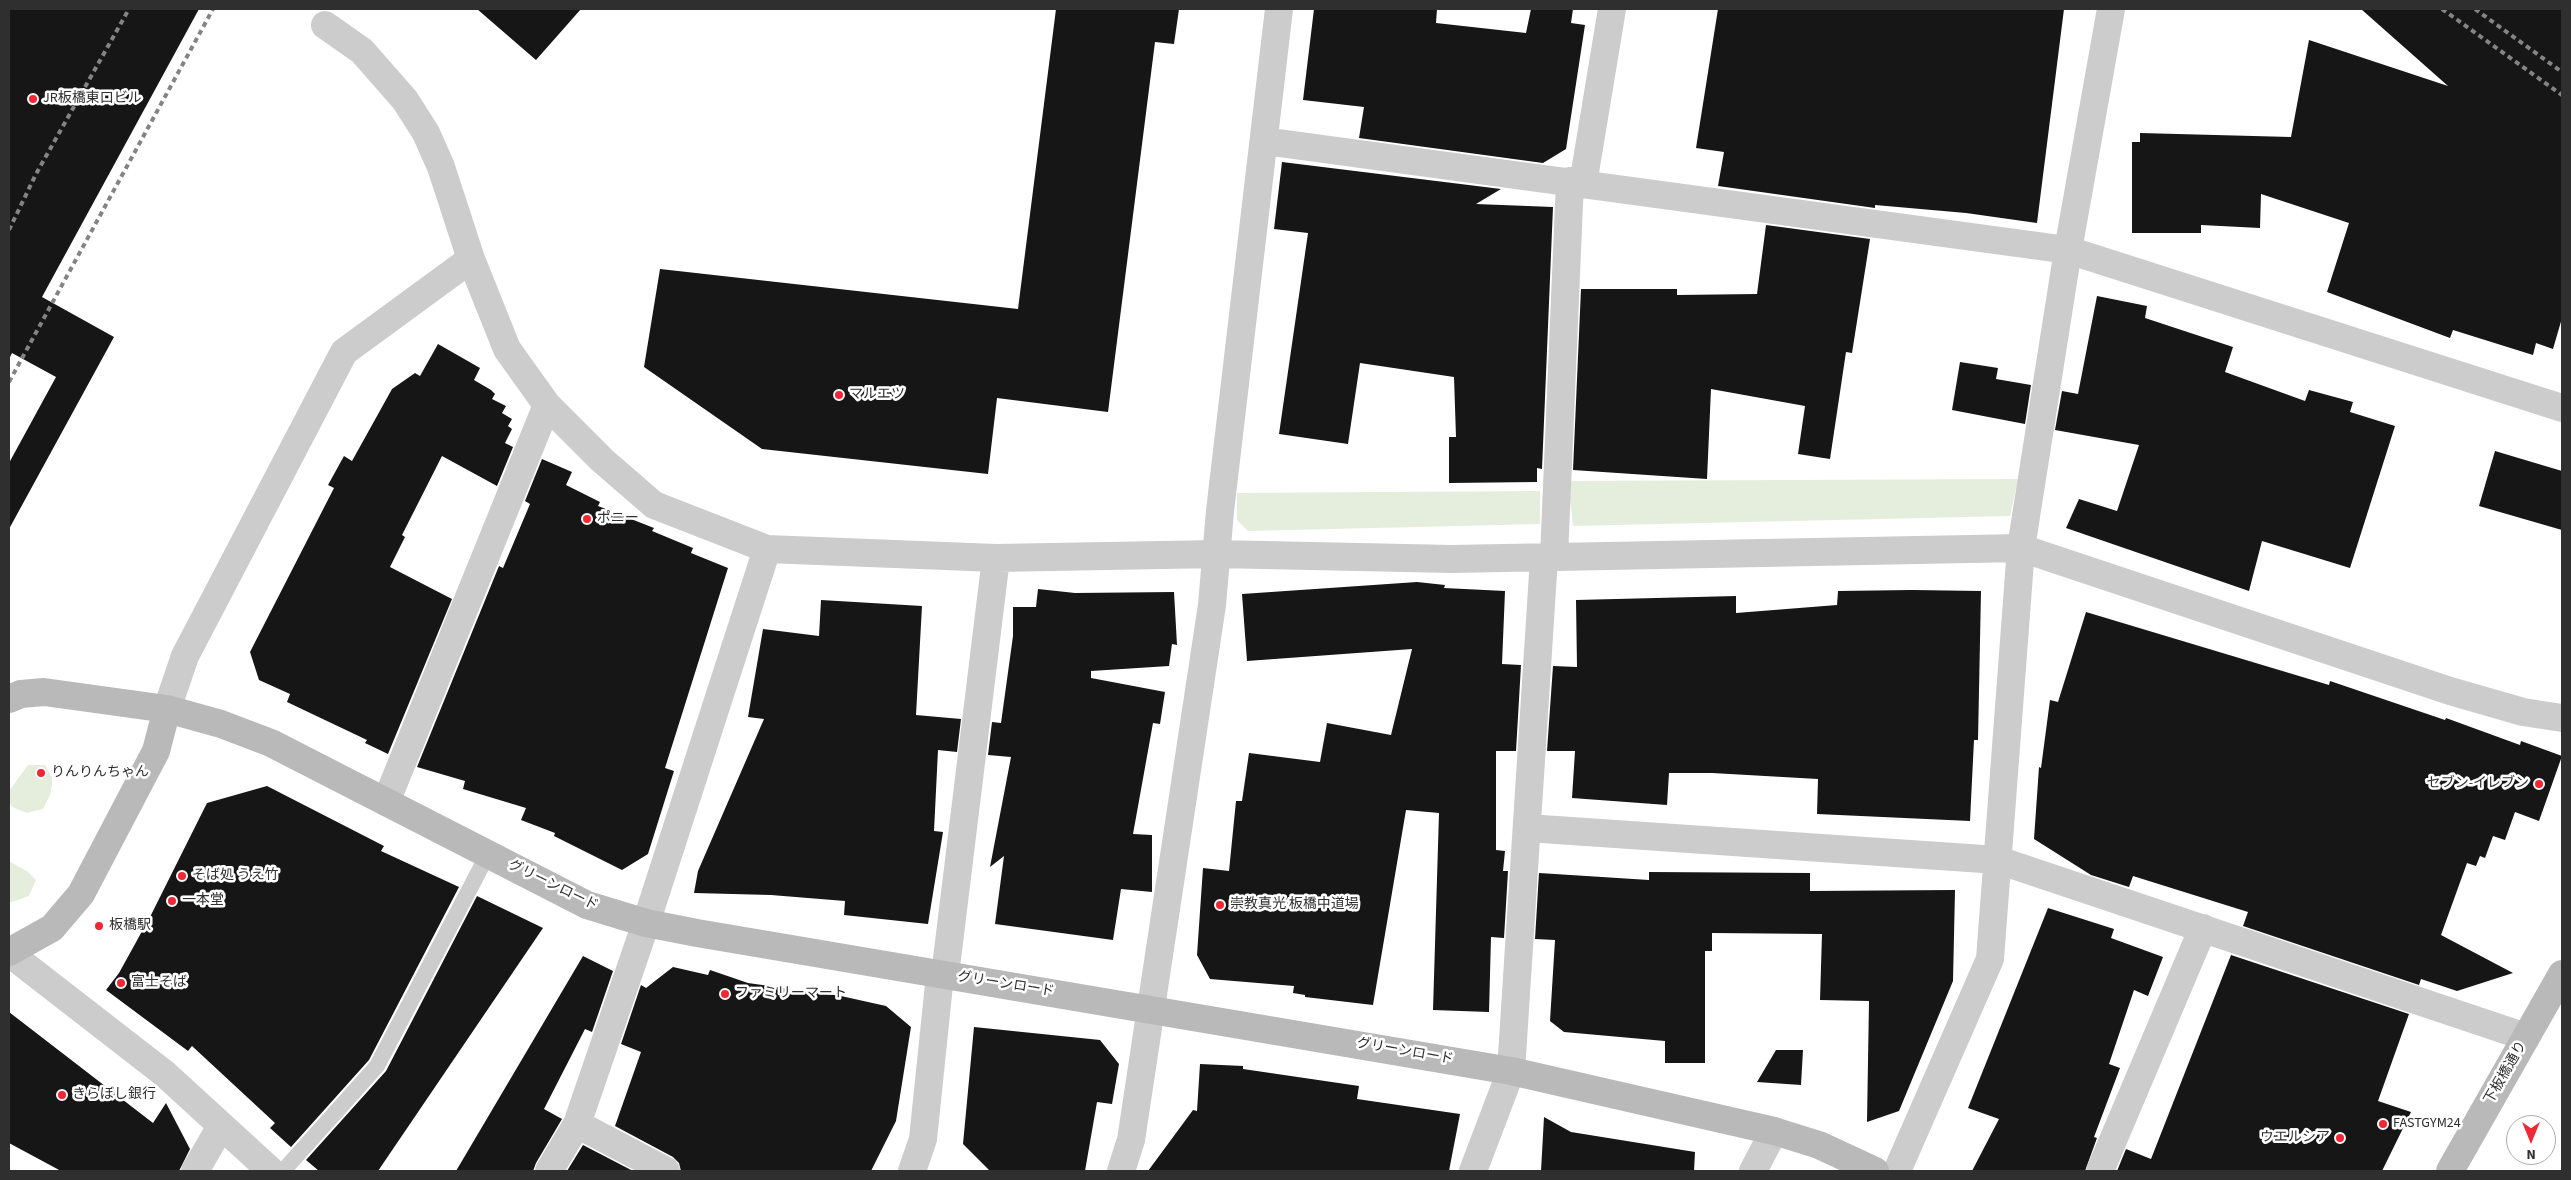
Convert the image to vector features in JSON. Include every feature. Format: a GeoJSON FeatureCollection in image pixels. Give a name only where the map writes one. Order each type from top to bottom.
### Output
{"type":"FeatureCollection","features":[{"type":"Feature","properties":{"kind":"street"},"geometry":{"type":"LineString","coordinates":[[1121,1171],[1130,1140],[1212,605],[1220,511],[1279,9]]}},
{"type":"Feature","properties":{"kind":"street"},"geometry":{"type":"LineString","coordinates":[[1473,1171],[1512,1070],[1528,828],[1577,182],[1612,9]]}},
{"type":"Feature","properties":{"kind":"street"},"geometry":{"type":"LineString","coordinates":[[1897,1171],[1990,959],[2021,548],[2068,250],[2112,9]]}},
{"type":"Feature","properties":{"kind":"street"},"geometry":{"type":"LineString","coordinates":[[325,25],[362,51],[405,100],[426,133],[441,167],[471,259],[507,349],[547,405],[602,460],[654,505],[767,549],[996,558],[1217,554],[1452,559],[2021,548],[2450,691],[2523,712],[2562,718]]}},
{"type":"Feature","properties":{"kind":"street"},"geometry":{"type":"LineString","coordinates":[[1264,141],[2068,250],[2562,408]]}},
{"type":"Feature","properties":{"kind":"street"},"geometry":{"type":"LineString","coordinates":[[271,1171],[164,1074],[9,952],[52,928],[81,894],[156,751],[167,709],[185,656],[344,352],[471,259]]}},
{"type":"Feature","properties":{"kind":"street"},"geometry":{"type":"LineString","coordinates":[[386,802],[547,405]]}},
{"type":"Feature","properties":{"kind":"street"},"geometry":{"type":"LineString","coordinates":[[549,1171],[577,1124],[646,923],[767,549]]}},
{"type":"Feature","properties":{"kind":"street"},"geometry":{"type":"LineString","coordinates":[[917,1170],[923,1139],[942,975],[996,558]]}},
{"type":"Feature","properties":{"kind":"street","name":"グリーンロード"},"geometry":{"type":"LineString","coordinates":[[9,699],[21,694],[44,692],[167,709],[221,724],[271,743],[586,905],[646,923],[942,975],[1512,1070],[1774,1131],[1819,1145],[1875,1171]]}},
{"type":"Feature","properties":{"kind":"street"},"geometry":{"type":"LineString","coordinates":[[1528,828],[1998,860],[2526,1037]]}},
{"type":"Feature","properties":{"kind":"street"},"geometry":{"type":"LineString","coordinates":[[2100,1171],[2203,928]]}},
{"type":"Feature","properties":{"kind":"street","name":"下板橋通り"},"geometry":{"type":"LineString","coordinates":[[2450,1171],[2562,974]]}},
{"type":"Feature","properties":{"kind":"street"},"geometry":{"type":"LineString","coordinates":[[577,1124],[666,1171]]}},
{"type":"Feature","properties":{"kind":"street"},"geometry":{"type":"LineString","coordinates":[[195,1171],[221,1126]]}},
{"type":"Feature","properties":{"kind":"street"},"geometry":{"type":"LineString","coordinates":[[1753,1171],[1774,1131]]}},
{"type":"Feature","properties":{"kind":"lane"},"geometry":{"type":"LineString","coordinates":[[282,1171],[377,1066],[488,854]]}},
{"type":"Feature","properties":{"kind":"green space"},"geometry":{"type":"Polygon","coordinates":[[[2018,479],[2010,516],[1573,526],[1568,481],[2018,479]]]}},
{"type":"Feature","properties":{"kind":"green space"},"geometry":{"type":"Polygon","coordinates":[[[1540,491],[1540,524],[1248,531],[1237,520],[1237,493],[1540,491]]]}},
{"type":"Feature","properties":{"kind":"green space"},"geometry":{"type":"Polygon","coordinates":[[[28,765],[45,765],[52,778],[52,785],[50,795],[43,809],[27,813],[12,807],[9,801],[9,791],[28,765]]]}},
{"type":"Feature","properties":{"kind":"green space"},"geometry":{"type":"Polygon","coordinates":[[[9,861],[28,872],[36,880],[29,896],[9,903],[9,861]]]}},
{"type":"Feature","properties":{"kind":"building"},"geometry":{"type":"Polygon","coordinates":[[[9,9],[199,9],[42,297],[114,337],[9,529],[9,463],[56,377],[12,353],[9,359],[9,9]]]}},
{"type":"Feature","properties":{"kind":"building"},"geometry":{"type":"Polygon","coordinates":[[[477,9],[581,9],[536,60],[477,9]]]}},
{"type":"Feature","properties":{"kind":"building"},"geometry":{"type":"Polygon","coordinates":[[[1056,9],[1179,9],[1174,44],[1155,42],[1108,412],[997,398],[988,474],[762,449],[644,367],[660,269],[1018,309],[1056,9]]]}},
{"type":"Feature","properties":{"kind":"building"},"geometry":{"type":"Polygon","coordinates":[[[1314,9],[1437,9],[1436,23],[1526,33],[1531,9],[1573,9],[1571,23],[1585,25],[1566,149],[1543,163],[1359,138],[1364,107],[1303,100],[1314,9]]]}},
{"type":"Feature","properties":{"kind":"building"},"geometry":{"type":"Polygon","coordinates":[[[1718,9],[2064,9],[2037,223],[1966,213],[1875,205],[1875,208],[1718,186],[1724,152],[1696,148],[1718,9]]]}},
{"type":"Feature","properties":{"kind":"building"},"geometry":{"type":"Polygon","coordinates":[[[2361,9],[2562,9],[2562,318],[2553,349],[2536,343],[2533,355],[2453,330],[2450,338],[2327,292],[2349,223],[2261,194],[2260,228],[2201,225],[2201,233],[2132,233],[2132,142],[2140,142],[2140,133],[2291,137],[2309,40],[2448,86],[2361,9]]]}},
{"type":"Feature","properties":{"kind":"building"},"geometry":{"type":"Polygon","coordinates":[[[1282,162],[1501,189],[1476,204],[1553,207],[1542,469],[1537,468],[1537,482],[1449,483],[1449,437],[1456,437],[1454,377],[1360,363],[1348,444],[1279,434],[1308,233],[1274,229],[1282,162]]]}},
{"type":"Feature","properties":{"kind":"building"},"geometry":{"type":"Polygon","coordinates":[[[1766,225],[1870,239],[1852,353],[1846,352],[1830,459],[1798,454],[1805,406],[1711,389],[1707,479],[1573,470],[1581,289],[1677,289],[1677,295],[1757,294],[1766,225]]]}},
{"type":"Feature","properties":{"kind":"building"},"geometry":{"type":"Polygon","coordinates":[[[2097,296],[2147,306],[2145,318],[2233,347],[2225,372],[2305,401],[2309,390],[2353,402],[2350,412],[2395,426],[2350,568],[2262,541],[2249,591],[2066,528],[2079,499],[2117,511],[2139,445],[2055,430],[2062,391],[2078,394],[2097,296]]]}},
{"type":"Feature","properties":{"kind":"building"},"geometry":{"type":"Polygon","coordinates":[[[438,344],[480,368],[474,380],[495,394],[492,399],[506,406],[502,413],[512,419],[508,426],[512,429],[505,443],[513,447],[497,486],[442,456],[402,535],[405,537],[390,567],[452,599],[388,754],[365,743],[367,740],[287,702],[290,694],[259,680],[250,652],[334,488],[328,485],[344,456],[352,461],[392,389],[415,373],[420,376],[438,344]]]}},
{"type":"Feature","properties":{"kind":"building"},"geometry":{"type":"Polygon","coordinates":[[[1960,362],[1998,368],[1996,379],[2031,385],[2025,424],[1952,410],[1960,362]]]}},
{"type":"Feature","properties":{"kind":"building"},"geometry":{"type":"Polygon","coordinates":[[[2495,451],[2562,471],[2562,530],[2479,506],[2495,451]]]}},
{"type":"Feature","properties":{"kind":"building"},"geometry":{"type":"Polygon","coordinates":[[[542,459],[572,472],[566,485],[600,502],[598,506],[654,528],[652,531],[693,548],[691,553],[728,568],[665,768],[674,771],[648,854],[622,870],[554,836],[555,833],[521,820],[526,808],[463,789],[465,781],[417,767],[499,566],[503,568],[530,504],[525,501],[542,459]]]}},
{"type":"Feature","properties":{"kind":"building"},"geometry":{"type":"Polygon","coordinates":[[[1417,582],[1445,585],[1444,588],[1505,591],[1502,664],[1521,665],[1516,751],[1496,751],[1496,850],[1505,851],[1503,871],[1508,871],[1504,938],[1491,937],[1489,1012],[1433,1010],[1439,813],[1406,810],[1373,1005],[1305,997],[1305,995],[1293,993],[1294,986],[1210,979],[1197,955],[1203,868],[1229,871],[1236,801],[1242,801],[1249,753],[1320,762],[1327,723],[1391,735],[1412,649],[1247,661],[1242,594],[1417,582]]]}},
{"type":"Feature","properties":{"kind":"building"},"geometry":{"type":"Polygon","coordinates":[[[1038,589],[1075,593],[1174,592],[1177,645],[1172,644],[1169,666],[1091,671],[1091,678],[1165,692],[1160,724],[1153,723],[1133,834],[1152,835],[1152,892],[1121,889],[1113,940],[995,924],[1004,856],[990,867],[1011,757],[988,755],[992,722],[1001,723],[1013,636],[1013,607],[1036,607],[1038,589]]]}},
{"type":"Feature","properties":{"kind":"building"},"geometry":{"type":"Polygon","coordinates":[[[1838,591],[1981,591],[1978,740],[1974,740],[1970,821],[1817,814],[1818,779],[1712,773],[1669,773],[1667,805],[1572,798],[1575,751],[1547,751],[1553,666],[1577,667],[1576,600],[1736,596],[1736,613],[1837,605],[1838,591]]]}},
{"type":"Feature","properties":{"kind":"building"},"geometry":{"type":"Polygon","coordinates":[[[821,600],[922,606],[916,715],[961,719],[957,752],[938,750],[934,831],[943,832],[928,924],[844,915],[845,901],[771,895],[694,893],[698,871],[764,719],[748,717],[763,629],[819,636],[821,600]]]}},
{"type":"Feature","properties":{"kind":"building"},"geometry":{"type":"Polygon","coordinates":[[[2086,612],[2329,685],[2330,681],[2445,720],[2446,718],[2520,745],[2521,741],[2562,756],[2539,821],[2515,812],[2505,840],[2493,836],[2485,858],[2480,856],[2476,866],[2467,863],[2441,935],[2513,973],[2457,991],[2421,979],[2419,985],[2243,926],[2248,912],[2133,876],[2129,887],[2091,875],[2034,839],[2039,767],[2041,768],[2050,700],[2058,702],[2086,612]]]}},
{"type":"Feature","properties":{"kind":"building"},"geometry":{"type":"Polygon","coordinates":[[[267,786],[384,846],[381,851],[459,887],[369,1060],[291,1147],[270,1128],[275,1123],[192,1046],[188,1051],[106,990],[119,973],[151,915],[207,803],[267,786]]]}},
{"type":"Feature","properties":{"kind":"building"},"geometry":{"type":"Polygon","coordinates":[[[1649,872],[1810,873],[1810,891],[1955,890],[1953,981],[1899,1111],[1867,1122],[1869,1001],[1820,1000],[1822,934],[1712,933],[1712,951],[1705,951],[1705,1063],[1665,1063],[1665,1041],[1564,1032],[1550,1021],[1555,940],[1535,939],[1539,873],[1649,880],[1649,872]]]}},
{"type":"Feature","properties":{"kind":"building"},"geometry":{"type":"Polygon","coordinates":[[[477,896],[543,928],[378,1171],[319,1171],[306,1160],[386,1071],[477,896]]]}},
{"type":"Feature","properties":{"kind":"building"},"geometry":{"type":"Polygon","coordinates":[[[2048,908],[2114,929],[2111,938],[2163,957],[2148,996],[2134,990],[2109,1064],[2120,1068],[2094,1137],[2097,1138],[2085,1171],[1972,1171],[1999,1119],[1968,1108],[2048,908]]]}},
{"type":"Feature","properties":{"kind":"building"},"geometry":{"type":"Polygon","coordinates":[[[2231,955],[2409,1014],[2378,1101],[2411,1112],[2382,1171],[2117,1171],[2126,1149],[2151,1159],[2231,955]]]}},
{"type":"Feature","properties":{"kind":"building"},"geometry":{"type":"Polygon","coordinates":[[[583,956],[613,971],[592,1032],[585,1029],[544,1109],[562,1119],[533,1171],[456,1171],[583,956]]]}},
{"type":"Feature","properties":{"kind":"building"},"geometry":{"type":"Polygon","coordinates":[[[673,967],[708,975],[710,970],[748,983],[841,996],[886,1006],[911,1027],[896,1121],[871,1171],[681,1171],[679,1163],[673,1157],[615,1126],[641,1052],[621,1044],[641,985],[646,988],[673,967]]]}},
{"type":"Feature","properties":{"kind":"building","name":"きらぼし銀行"},"geometry":{"type":"Polygon","coordinates":[[[9,1012],[153,1123],[166,1103],[190,1149],[179,1171],[61,1171],[9,1143],[9,1012]]]}},
{"type":"Feature","properties":{"kind":"building"},"geometry":{"type":"Polygon","coordinates":[[[974,1027],[1100,1040],[1119,1064],[1112,1104],[1097,1102],[1085,1171],[990,1171],[963,1144],[974,1027]]]}},
{"type":"Feature","properties":{"kind":"building"},"geometry":{"type":"Polygon","coordinates":[[[1776,1050],[1803,1050],[1801,1085],[1757,1082],[1776,1050]]]}},
{"type":"Feature","properties":{"kind":"building"},"geometry":{"type":"Polygon","coordinates":[[[1200,1064],[1243,1066],[1243,1069],[1359,1086],[1357,1099],[1460,1114],[1449,1171],[1148,1171],[1193,1110],[1197,1111],[1200,1064]]]}},
{"type":"Feature","properties":{"kind":"building"},"geometry":{"type":"Polygon","coordinates":[[[1544,1117],[1571,1132],[1695,1152],[1694,1171],[1541,1171],[1544,1117]]]}},
{"type":"Feature","properties":{"kind":"building"},"geometry":{"type":"Polygon","coordinates":[[[583,1145],[633,1171],[567,1171],[583,1145]]]}},
{"type":"Feature","properties":{"kind":"railway"},"geometry":{"type":"LineString","coordinates":[[9,230],[36,174],[129,9]]}},
{"type":"Feature","properties":{"kind":"railway"},"geometry":{"type":"LineString","coordinates":[[9,382],[213,9]]}},
{"type":"Feature","properties":{"kind":"railway"},"geometry":{"type":"LineString","coordinates":[[2442,9],[2562,95]]}},
{"type":"Feature","properties":{"kind":"railway"},"geometry":{"type":"LineString","coordinates":[[2475,9],[2562,72]]}},
{"type":"Feature","properties":{"kind":"place","name":"JR板橋東口ビル"},"geometry":{"type":"Point","coordinates":[33,99]}},
{"type":"Feature","properties":{"kind":"place","name":"マルエツ"},"geometry":{"type":"Point","coordinates":[839,395]}},
{"type":"Feature","properties":{"kind":"place","name":"ポニー"},"geometry":{"type":"Point","coordinates":[587,519]}},
{"type":"Feature","properties":{"kind":"place","name":"りんりんちゃん"},"geometry":{"type":"Point","coordinates":[41,773]}},
{"type":"Feature","properties":{"kind":"place","name":"セブン-イレブン"},"geometry":{"type":"Point","coordinates":[2539,784]}},
{"type":"Feature","properties":{"kind":"place","name":"そば処 うえ竹"},"geometry":{"type":"Point","coordinates":[182,876]}},
{"type":"Feature","properties":{"kind":"place","name":"一本堂"},"geometry":{"type":"Point","coordinates":[172,901]}},
{"type":"Feature","properties":{"kind":"place","name":"崇教真光 板橋中道場"},"geometry":{"type":"Point","coordinates":[1220,905]}},
{"type":"Feature","properties":{"kind":"place","name":"板橋駅"},"geometry":{"type":"Point","coordinates":[99,926]}},
{"type":"Feature","properties":{"kind":"place","name":"富士そば"},"geometry":{"type":"Point","coordinates":[121,983]}},
{"type":"Feature","properties":{"kind":"place","name":"ファミリーマート"},"geometry":{"type":"Point","coordinates":[725,994]}},
{"type":"Feature","properties":{"kind":"place","name":"きらぼし銀行"},"geometry":{"type":"Point","coordinates":[62,1095]}},
{"type":"Feature","properties":{"kind":"place","name":"FASTGYM24"},"geometry":{"type":"Point","coordinates":[2383,1124]}},
{"type":"Feature","properties":{"kind":"place","name":"ウエルシア"},"geometry":{"type":"Point","coordinates":[2340,1138]}}]}
